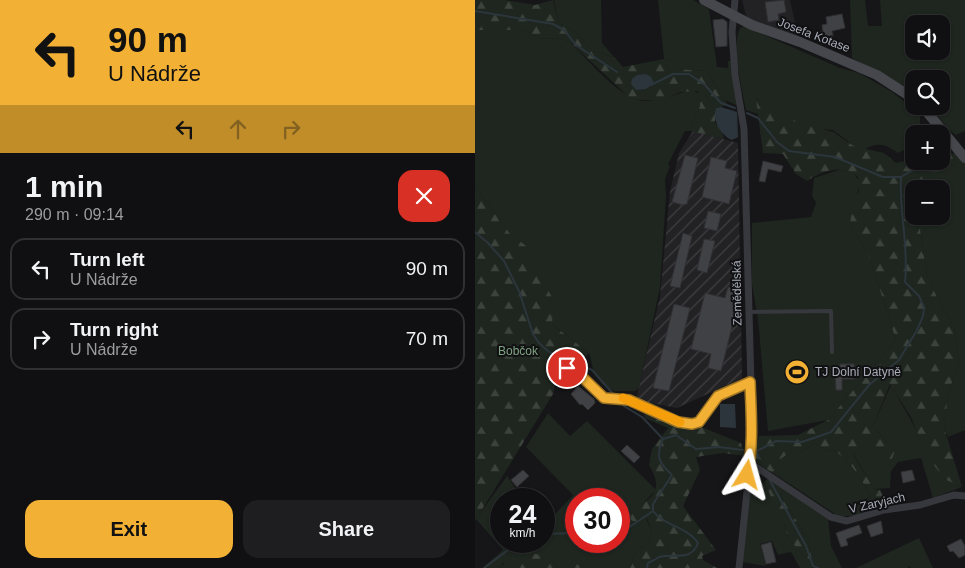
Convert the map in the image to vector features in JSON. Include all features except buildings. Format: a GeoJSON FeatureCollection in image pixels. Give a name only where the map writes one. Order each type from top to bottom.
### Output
{"type":"FeatureCollection","features":[{"type":"Feature","properties":{"kind":"street","name":"Josefa Kotase"},"geometry":{"type":"LineString","coordinates":[[704,0],[735,17],[856,65],[896,85],[905,92]]}},
{"type":"Feature","properties":{"kind":"street","name":"Zemědělská"},"geometry":{"type":"LineString","coordinates":[[735,0],[735,17],[732,32],[735,74],[744,129],[752,422],[750,463],[739,568]]}},
{"type":"Feature","properties":{"kind":"street"},"geometry":{"type":"LineString","coordinates":[[929,115],[965,158]]}},
{"type":"Feature","properties":{"kind":"street","name":"V Zaryjach"},"geometry":{"type":"LineString","coordinates":[[750,463],[831,517],[847,521],[884,510],[920,505],[954,495],[965,496]]}},
{"type":"Feature","properties":{"kind":"lane"},"geometry":{"type":"LineString","coordinates":[[749,312],[831,311],[832,352]]}},
{"type":"Feature","properties":{"kind":"lane"},"geometry":{"type":"LineString","coordinates":[[562,368],[577,372],[604,398],[620,398],[678,422],[692,424],[699,422],[718,396],[750,382]]}},
{"type":"Feature","properties":{"kind":"shaded area"},"geometry":{"type":"Polygon","coordinates":[[[742,0],[790,0],[798,36],[751,20],[746,16],[742,0]]]}},
{"type":"Feature","properties":{"kind":"shaded area"},"geometry":{"type":"Polygon","coordinates":[[[646,74],[651,77],[654,83],[646,89],[636,90],[631,84],[632,79],[637,75],[646,74]]]}},
{"type":"Feature","properties":{"kind":"shaded area"},"geometry":{"type":"Polygon","coordinates":[[[721,107],[737,112],[738,137],[732,140],[724,135],[716,122],[716,108],[721,107]]]}},
{"type":"Feature","properties":{"kind":"shaded area"},"geometry":{"type":"Polygon","coordinates":[[[693,131],[738,143],[742,378],[677,408],[636,400],[660,296],[670,192],[679,153],[693,131]]]}},
{"type":"Feature","properties":{"kind":"shaded area"},"geometry":{"type":"Polygon","coordinates":[[[720,404],[735,404],[736,428],[720,427],[720,404]]]}},
{"type":"Feature","properties":{"kind":"green space"},"geometry":{"type":"Polygon","coordinates":[[[475,0],[505,0],[535,5],[553,0],[559,23],[574,31],[593,51],[614,57],[623,67],[664,59],[674,63],[674,69],[707,71],[727,105],[716,108],[715,123],[721,129],[724,139],[690,131],[700,106],[700,94],[697,91],[680,92],[656,101],[631,99],[569,41],[556,38],[542,39],[522,30],[475,30],[475,0]]]}},
{"type":"Feature","properties":{"kind":"green space"},"geometry":{"type":"Polygon","coordinates":[[[554,0],[601,0],[602,43],[614,57],[593,51],[574,31],[559,23],[554,0]]]}},
{"type":"Feature","properties":{"kind":"green space"},"geometry":{"type":"Polygon","coordinates":[[[658,0],[693,0],[709,9],[717,67],[728,68],[728,61],[731,61],[738,106],[723,99],[707,71],[674,69],[674,63],[664,59],[658,0]]]}},
{"type":"Feature","properties":{"kind":"green space"},"geometry":{"type":"Polygon","coordinates":[[[850,0],[865,0],[868,26],[882,26],[880,0],[965,0],[965,131],[956,135],[950,130],[950,125],[945,125],[936,115],[950,115],[950,70],[905,70],[905,90],[852,58],[850,0]]]}},
{"type":"Feature","properties":{"kind":"green space"},"geometry":{"type":"Polygon","coordinates":[[[744,26],[840,68],[859,73],[892,92],[905,102],[905,115],[920,115],[920,125],[905,125],[905,150],[898,153],[882,145],[874,145],[865,149],[854,146],[833,130],[817,129],[799,123],[756,98],[758,114],[746,110],[737,57],[740,28],[744,26]]]}},
{"type":"Feature","properties":{"kind":"green space"},"geometry":{"type":"Polygon","coordinates":[[[475,30],[522,30],[542,39],[556,38],[569,41],[605,78],[626,94],[637,99],[647,101],[659,100],[692,90],[700,94],[700,106],[690,131],[685,131],[668,164],[670,166],[665,179],[666,197],[660,287],[639,388],[635,391],[614,391],[602,384],[594,373],[589,353],[553,325],[525,246],[511,235],[475,187],[475,30]]]}},
{"type":"Feature","properties":{"kind":"green space"},"geometry":{"type":"Polygon","coordinates":[[[756,99],[763,101],[799,123],[833,132],[854,146],[884,153],[896,163],[905,161],[905,170],[944,170],[924,180],[905,180],[905,225],[919,225],[927,275],[940,304],[954,326],[959,362],[949,391],[944,427],[962,487],[944,479],[926,454],[911,417],[890,384],[873,426],[895,451],[888,469],[864,444],[853,454],[874,489],[880,490],[886,503],[879,508],[870,508],[865,500],[871,496],[863,482],[849,464],[832,449],[826,451],[815,443],[800,453],[794,450],[777,463],[776,475],[754,461],[759,436],[798,435],[828,420],[896,340],[869,256],[850,223],[853,203],[859,191],[858,177],[853,173],[840,169],[819,174],[807,181],[796,174],[783,154],[763,153],[756,99]]]}},
{"type":"Feature","properties":{"kind":"green space"},"geometry":{"type":"Polygon","coordinates":[[[955,151],[965,163],[965,430],[948,437],[944,427],[949,391],[959,362],[954,326],[940,304],[927,275],[919,225],[950,225],[950,180],[922,180],[944,170],[950,170],[950,167],[959,163],[952,155],[955,151]]]}},
{"type":"Feature","properties":{"kind":"green space"},"geometry":{"type":"Polygon","coordinates":[[[950,152],[959,163],[950,167],[950,152]]]}},
{"type":"Feature","properties":{"kind":"green space"},"geometry":{"type":"Polygon","coordinates":[[[842,169],[854,173],[860,183],[850,223],[869,256],[896,340],[828,420],[768,431],[758,319],[752,284],[752,223],[811,217],[816,203],[812,196],[814,178],[842,169]]]}},
{"type":"Feature","properties":{"kind":"green space","name":"Bobčok"},"geometry":{"type":"Polygon","coordinates":[[[475,187],[511,235],[525,245],[558,309],[552,319],[553,325],[589,353],[573,366],[560,362],[553,394],[495,488],[490,488],[490,497],[475,521],[475,187]]]}},
{"type":"Feature","properties":{"kind":"green space"},"geometry":{"type":"Polygon","coordinates":[[[891,385],[944,479],[962,487],[933,498],[921,458],[898,462],[891,471],[890,488],[874,489],[853,453],[864,444],[888,468],[895,451],[873,426],[891,385]]]}},
{"type":"Feature","properties":{"kind":"green space"},"geometry":{"type":"Polygon","coordinates":[[[643,410],[674,416],[741,443],[745,456],[723,453],[696,457],[700,470],[683,506],[716,550],[702,556],[703,560],[717,568],[630,568],[636,551],[648,543],[652,533],[647,518],[639,525],[630,519],[630,510],[644,503],[656,488],[654,474],[649,465],[652,449],[668,428],[645,418],[643,410]]]}},
{"type":"Feature","properties":{"kind":"green space"},"geometry":{"type":"Polygon","coordinates":[[[548,413],[570,436],[587,421],[656,490],[641,505],[652,533],[648,543],[636,551],[630,568],[587,568],[580,564],[563,561],[503,563],[500,568],[482,568],[500,553],[555,553],[555,514],[565,504],[565,553],[630,553],[630,488],[566,488],[526,447],[548,413]]]}},
{"type":"Feature","properties":{"kind":"green space"},"geometry":{"type":"Polygon","coordinates":[[[815,443],[826,451],[832,449],[838,453],[854,470],[871,496],[865,499],[870,510],[856,516],[838,516],[776,475],[775,466],[783,457],[794,449],[800,453],[815,443]]]}},
{"type":"Feature","properties":{"kind":"green space"},"geometry":{"type":"Polygon","coordinates":[[[507,476],[515,488],[498,488],[507,476]]]}},
{"type":"Feature","properties":{"kind":"green space"},"geometry":{"type":"Polygon","coordinates":[[[752,476],[767,485],[786,528],[788,539],[812,563],[809,541],[780,494],[786,488],[828,518],[831,546],[842,568],[800,568],[791,552],[778,555],[772,541],[760,544],[766,566],[742,562],[752,476]]]}},
{"type":"Feature","properties":{"kind":"green space"},"geometry":{"type":"Polygon","coordinates":[[[767,479],[786,488],[780,494],[809,541],[812,563],[788,539],[786,528],[764,482],[767,479]]]}},
{"type":"Feature","properties":{"kind":"green space"},"geometry":{"type":"Polygon","coordinates":[[[490,500],[490,535],[476,519],[490,500]]]}},
{"type":"Feature","properties":{"kind":"green space"},"geometry":{"type":"Polygon","coordinates":[[[919,538],[933,568],[911,568],[908,566],[908,568],[856,568],[919,538]]]}},
{"type":"Feature","properties":{"kind":"green space"},"geometry":{"type":"Polygon","coordinates":[[[531,553],[580,564],[587,568],[500,568],[518,556],[531,553]]]}},
{"type":"Feature","properties":{"kind":"waterway"},"geometry":{"type":"LineString","coordinates":[[475,11],[553,24],[564,30],[576,45],[617,72]]}},
{"type":"Feature","properties":{"kind":"waterway"},"geometry":{"type":"LineString","coordinates":[[651,85],[673,74],[689,74],[705,85],[721,103],[735,108]]}},
{"type":"Feature","properties":{"kind":"waterway"},"geometry":{"type":"LineString","coordinates":[[747,113],[758,118],[777,142],[789,151],[835,157],[883,177],[901,177]]}},
{"type":"Feature","properties":{"kind":"waterway"},"geometry":{"type":"LineString","coordinates":[[755,452],[776,441],[802,442],[831,432],[869,385],[899,360],[917,330],[923,316],[924,307],[919,296],[905,282],[906,255],[901,203],[901,177],[913,170]]}},
{"type":"Feature","properties":{"kind":"waterway"},"geometry":{"type":"LineString","coordinates":[[475,232],[504,261],[519,291],[533,334],[539,343],[549,352],[592,370],[624,406],[642,417],[663,439]]}},
{"type":"Feature","properties":{"kind":"waterway"},"geometry":{"type":"LineString","coordinates":[[647,568],[648,563],[659,557],[687,555],[695,549],[698,543],[688,533],[663,520],[653,511],[653,504],[672,475],[661,463],[659,450],[663,439],[676,435],[696,449],[719,447],[743,450]]}},
{"type":"Feature","properties":{"kind":"waterway"},"geometry":{"type":"LineString","coordinates":[[757,452],[760,459]]}},
{"type":"Feature","properties":{"kind":"waterway"},"geometry":{"type":"LineString","coordinates":[[769,479],[806,546],[813,566],[818,568]]}},
{"type":"Feature","properties":{"kind":"waterway"},"geometry":{"type":"LineString","coordinates":[[630,527],[653,511]]}},
{"type":"Feature","properties":{"kind":"waterway"},"geometry":{"type":"LineString","coordinates":[[555,534],[565,533]]}},
{"type":"Feature","properties":{"kind":"waterway"},"geometry":{"type":"LineString","coordinates":[[484,568],[504,553]]}},
{"type":"Feature","properties":{"kind":"slow traffic"},"geometry":{"type":"LineString","coordinates":[[623,398],[680,422]]}},
{"type":"Feature","properties":{"kind":"place","name":"TJ Dolní Datyně"},"geometry":{"type":"Point","coordinates":[797,372]}},
{"type":"Feature","properties":{"kind":"route"},"geometry":{"type":"LineString","coordinates":[[567,368],[577,372],[604,398],[629,400],[678,422],[692,424],[699,422],[718,396],[750,382],[752,422],[750,463],[747,475]]}}]}
